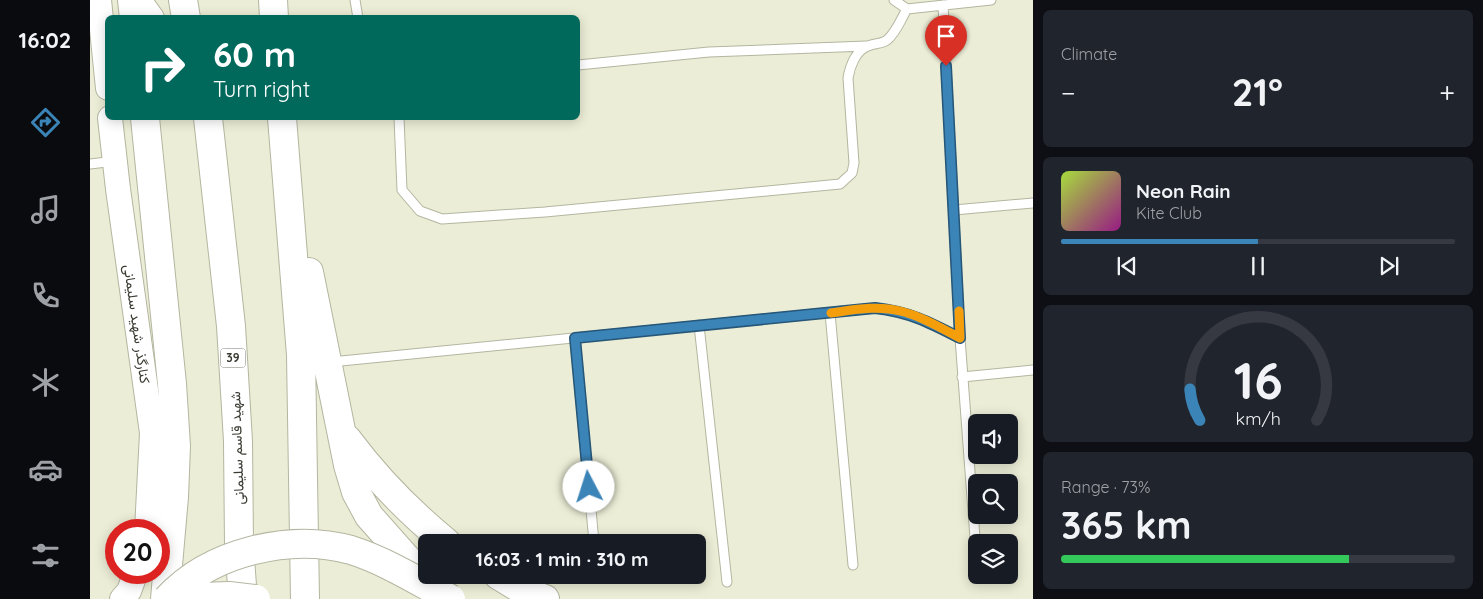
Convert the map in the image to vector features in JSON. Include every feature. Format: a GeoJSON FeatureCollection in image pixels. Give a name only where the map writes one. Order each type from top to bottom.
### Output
{"type":"FeatureCollection","features":[{"type":"Feature","properties":{"kind":"highway"},"geometry":{"type":"LineString","coordinates":[[132,0],[134,15]]}},
{"type":"Feature","properties":{"kind":"highway"},"geometry":{"type":"LineString","coordinates":[[183,0],[186,15]]}},
{"type":"Feature","properties":{"kind":"highway"},"geometry":{"type":"LineString","coordinates":[[272,0],[275,15]]}},
{"type":"Feature","properties":{"kind":"highway"},"geometry":{"type":"LineString","coordinates":[[144,120],[172,384],[176,446],[166,599]]}},
{"type":"Feature","properties":{"kind":"highway","name":"شهید قاسم سلیمانی"},"geometry":{"type":"LineString","coordinates":[[208,120],[231,326],[238,441],[238,545],[243,599]]}},
{"type":"Feature","properties":{"kind":"highway"},"geometry":{"type":"LineString","coordinates":[[282,120],[301,364],[305,599]]}},
{"type":"Feature","properties":{"kind":"highway"},"geometry":{"type":"LineString","coordinates":[[286,161],[341,432],[356,492],[369,516],[442,599]]}},
{"type":"Feature","properties":{"kind":"highway"},"geometry":{"type":"LineString","coordinates":[[341,432],[371,471],[394,496],[437,534]]}},
{"type":"Feature","properties":{"kind":"highway"},"geometry":{"type":"LineString","coordinates":[[166,599],[177,588],[201,571],[228,559],[254,550],[307,544],[335,546],[353,551],[401,572],[451,599]]}},
{"type":"Feature","properties":{"kind":"highway"},"geometry":{"type":"LineString","coordinates":[[513,584],[524,591],[545,599]]}},
{"type":"Feature","properties":{"kind":"highway"},"geometry":{"type":"LineString","coordinates":[[192,599],[229,596],[256,599]]}},
{"type":"Feature","properties":{"kind":"street"},"geometry":{"type":"LineString","coordinates":[[139,0],[150,15]]}},
{"type":"Feature","properties":{"kind":"street"},"geometry":{"type":"LineString","coordinates":[[276,15],[277,0]]}},
{"type":"Feature","properties":{"kind":"street"},"geometry":{"type":"LineString","coordinates":[[96,2],[105,66]]}},
{"type":"Feature","properties":{"kind":"street","name":"کنارگذر شهید سلیمانی"},"geometry":{"type":"LineString","coordinates":[[110,120],[152,433],[148,519]]}},
{"type":"Feature","properties":{"kind":"street"},"geometry":{"type":"LineString","coordinates":[[122,599],[129,591],[132,584]]}},
{"type":"Feature","properties":{"kind":"lane"},"geometry":{"type":"LineString","coordinates":[[355,0],[358,15]]}},
{"type":"Feature","properties":{"kind":"lane"},"geometry":{"type":"LineString","coordinates":[[894,0],[906,9],[991,0]]}},
{"type":"Feature","properties":{"kind":"lane"},"geometry":{"type":"LineString","coordinates":[[943,5],[962,377],[975,534]]}},
{"type":"Feature","properties":{"kind":"lane"},"geometry":{"type":"LineString","coordinates":[[580,65],[709,52],[866,46],[886,42],[906,9]]}},
{"type":"Feature","properties":{"kind":"lane"},"geometry":{"type":"LineString","coordinates":[[399,120],[402,190],[420,210],[442,219],[555,211],[840,184],[852,173],[854,163],[848,78],[850,67],[857,54],[866,46]]}},
{"type":"Feature","properties":{"kind":"lane"},"geometry":{"type":"LineString","coordinates":[[90,164],[115,161]]}},
{"type":"Feature","properties":{"kind":"lane"},"geometry":{"type":"LineString","coordinates":[[954,210],[1033,203]]}},
{"type":"Feature","properties":{"kind":"lane"},"geometry":{"type":"LineString","coordinates":[[328,362],[875,308],[900,311],[929,322],[960,338]]}},
{"type":"Feature","properties":{"kind":"lane"},"geometry":{"type":"LineString","coordinates":[[830,313],[853,566]]}},
{"type":"Feature","properties":{"kind":"lane"},"geometry":{"type":"LineString","coordinates":[[699,326],[727,582]]}},
{"type":"Feature","properties":{"kind":"lane"},"geometry":{"type":"LineString","coordinates":[[575,338],[593,534]]}},
{"type":"Feature","properties":{"kind":"lane"},"geometry":{"type":"LineString","coordinates":[[962,377],[1033,370]]}},
{"type":"Feature","properties":{"kind":"slow traffic"},"geometry":{"type":"LineString","coordinates":[[831,313],[875,308],[900,311],[929,322],[960,338],[959,311]]}},
{"type":"Feature","properties":{"kind":"route"},"geometry":{"type":"LineString","coordinates":[[589,487],[575,338],[875,308],[900,311],[929,322],[960,338],[946,66]]}}]}
